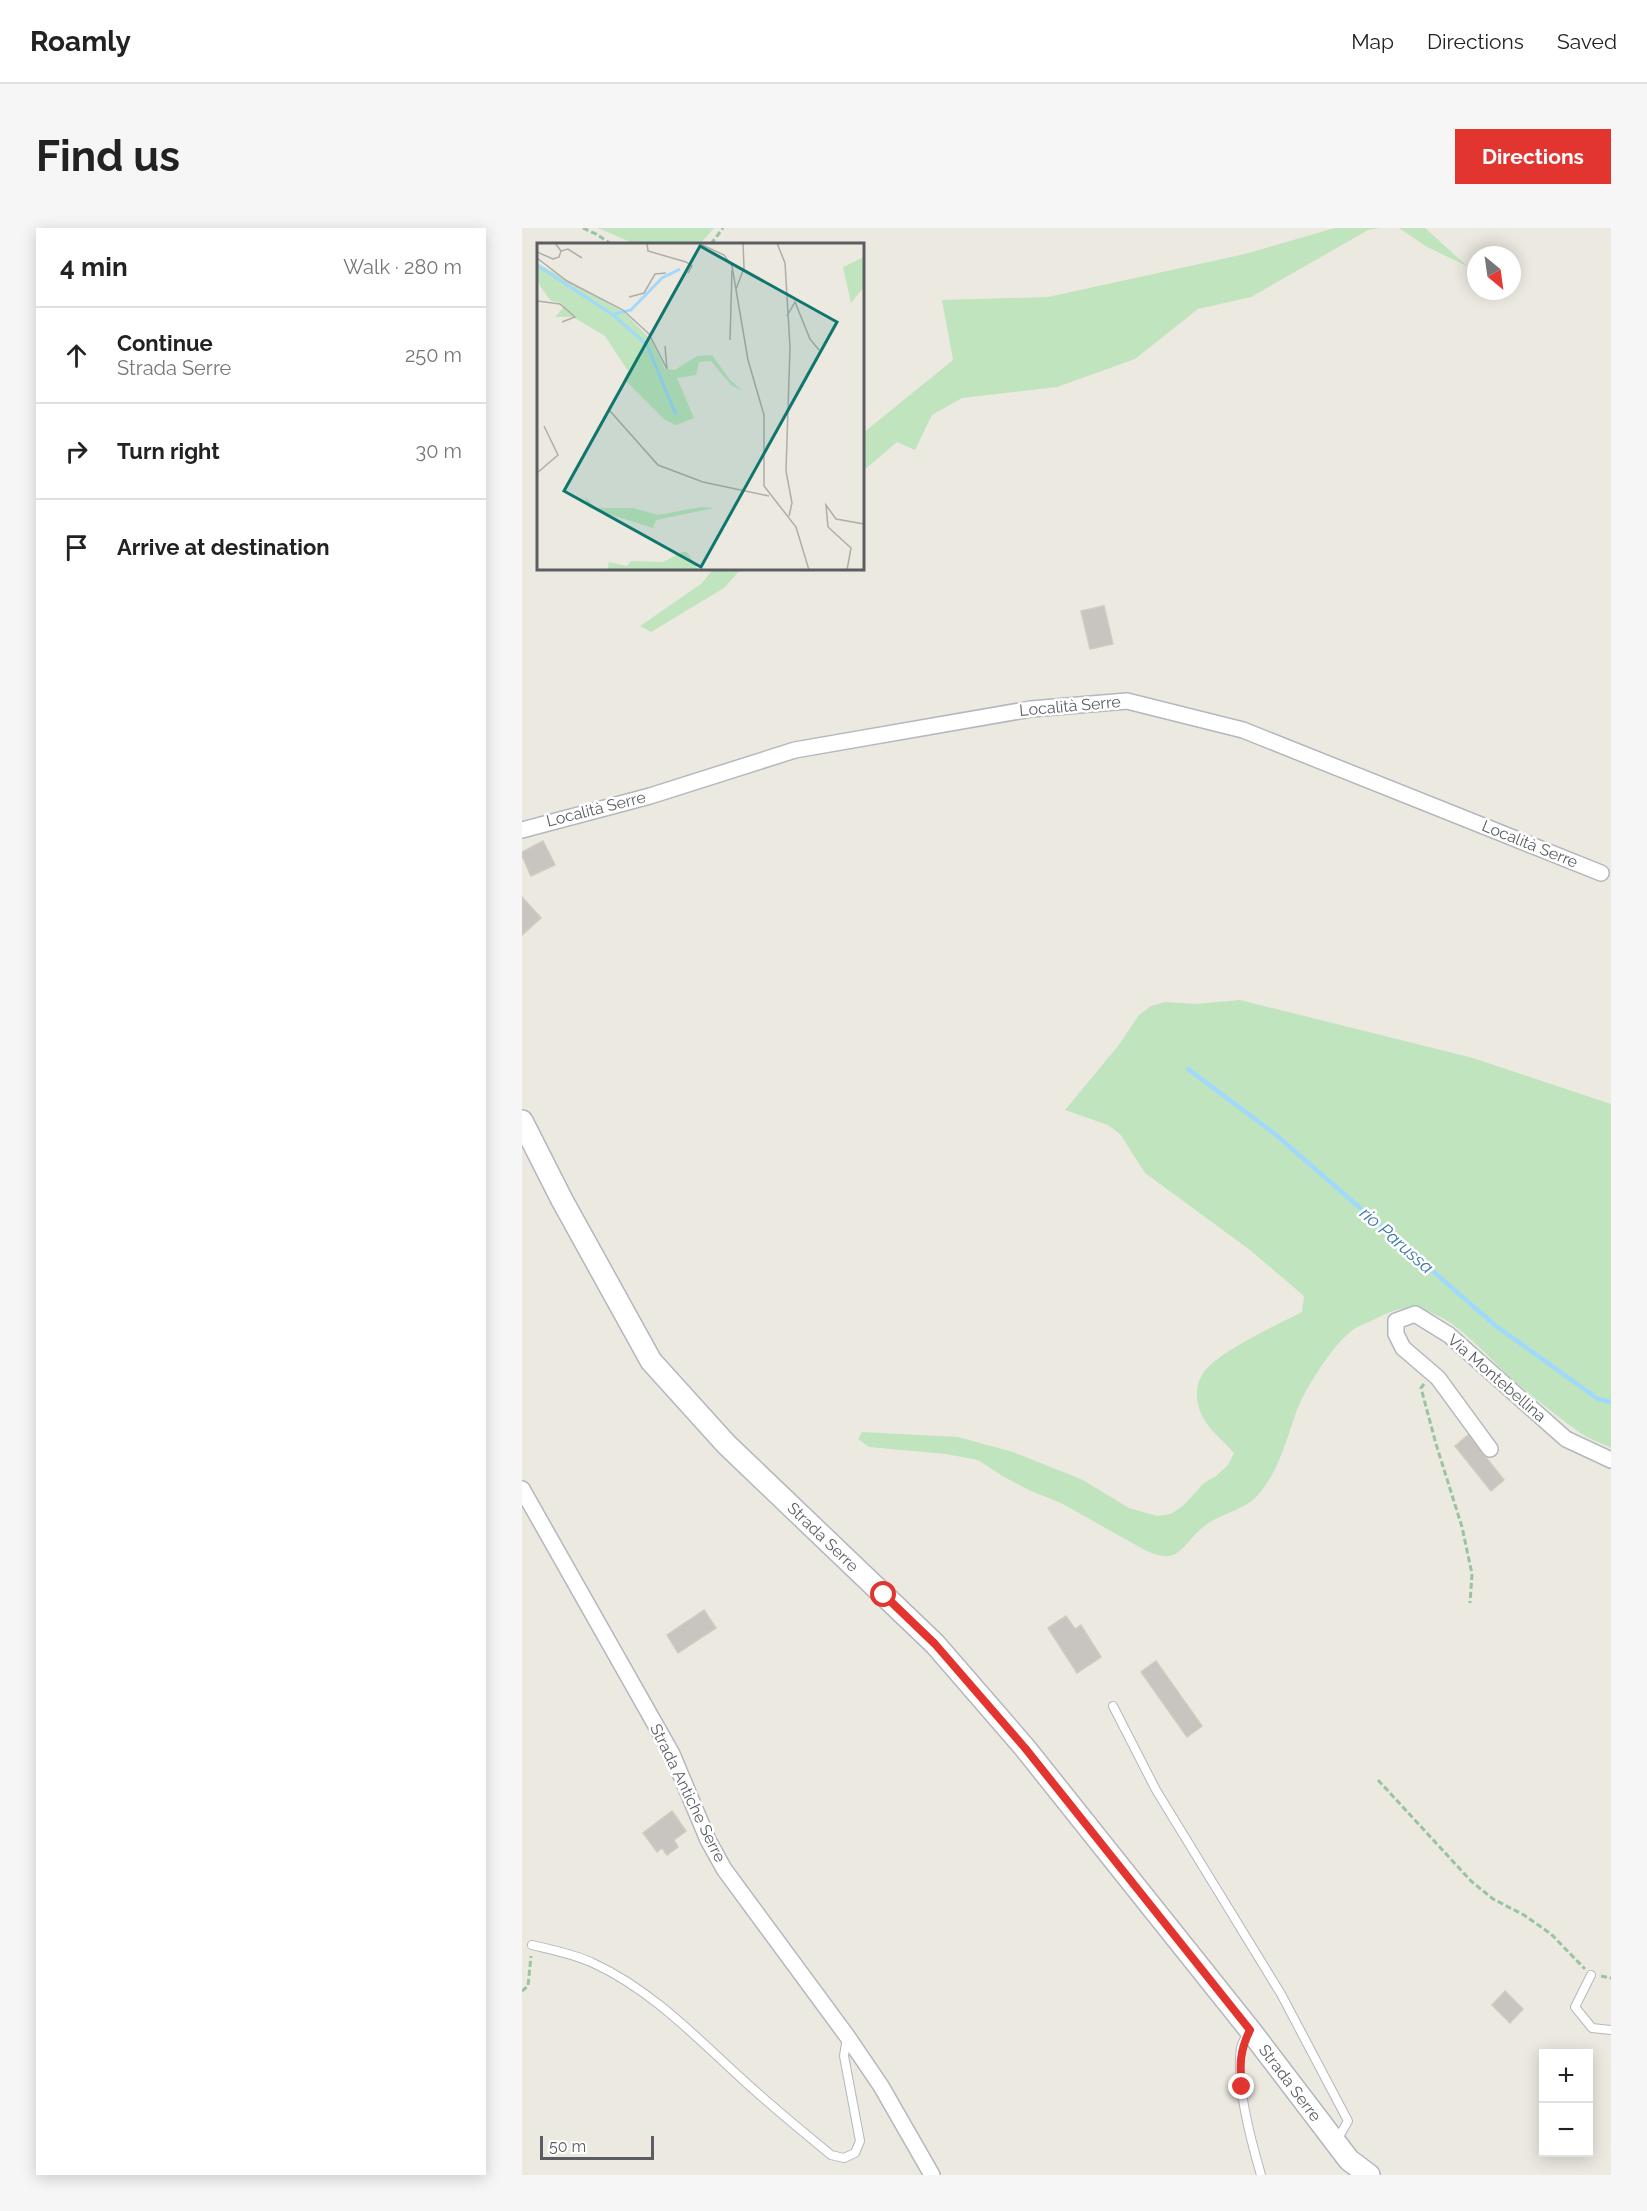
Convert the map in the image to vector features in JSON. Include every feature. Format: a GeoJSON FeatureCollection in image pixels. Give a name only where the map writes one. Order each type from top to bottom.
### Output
{"type":"FeatureCollection","features":[{"type":"Feature","properties":{"kind":"main road","name":"Strada Serre"},"geometry":{"type":"LineString","coordinates":[[522,1121],[562,1200],[651,1361],[726,1444],[935,1644],[1025,1748],[1250,2030],[1349,2160],[1369,2175]]}},
{"type":"Feature","properties":{"kind":"street","name":"Località Serre"},"geometry":{"type":"LineString","coordinates":[[522,830],[650,796],[795,750],[1030,709],[1127,701],[1243,730],[1601,873]]}},
{"type":"Feature","properties":{"kind":"street","name":"Via Montebellina"},"geometry":{"type":"LineString","coordinates":[[1490,1449],[1438,1378],[1404,1347],[1396,1334],[1396,1321],[1414,1314],[1449,1335],[1566,1439],[1611,1460]]}},
{"type":"Feature","properties":{"kind":"street","name":"Strada Antiche Serre"},"geometry":{"type":"LineString","coordinates":[[522,1489],[672,1754],[708,1840],[724,1869],[881,2086],[932,2175]]}},
{"type":"Feature","properties":{"kind":"lane"},"geometry":{"type":"LineString","coordinates":[[1113,1706],[1156,1790],[1281,1994],[1348,2121],[1335,2142]]}},
{"type":"Feature","properties":{"kind":"lane"},"geometry":{"type":"LineString","coordinates":[[532,1945],[567,1953],[628,1981],[676,2019],[762,2098],[831,2155],[844,2158],[855,2153],[860,2141],[844,2056],[847,2036]]}},
{"type":"Feature","properties":{"kind":"lane"},"geometry":{"type":"LineString","coordinates":[[1591,1974],[1575,2007],[1592,2028],[1611,2030]]}},
{"type":"Feature","properties":{"kind":"lane"},"geometry":{"type":"LineString","coordinates":[[1250,2030],[1242,2046],[1239,2069],[1251,2142],[1261,2175]]}},
{"type":"Feature","properties":{"kind":"path"},"geometry":{"type":"LineString","coordinates":[[583,228],[610,243]]}},
{"type":"Feature","properties":{"kind":"path"},"geometry":{"type":"LineString","coordinates":[[712,243],[723,228]]}},
{"type":"Feature","properties":{"kind":"path"},"geometry":{"type":"LineString","coordinates":[[1432,1372],[1421,1388],[1462,1527],[1472,1574],[1470,1603]]}},
{"type":"Feature","properties":{"kind":"path"},"geometry":{"type":"LineString","coordinates":[[1378,1780],[1471,1881],[1493,1899],[1524,1915],[1551,1934],[1591,1974],[1611,1978]]}},
{"type":"Feature","properties":{"kind":"path"},"geometry":{"type":"LineString","coordinates":[[522,1991],[528,1986],[532,1945]]}},
{"type":"Feature","properties":{"kind":"green space"},"geometry":{"type":"Polygon","coordinates":[[[598,228],[714,228],[701,243],[633,243],[598,228]]]}},
{"type":"Feature","properties":{"kind":"green space"},"geometry":{"type":"Polygon","coordinates":[[[1335,228],[1381,228],[1368,230],[1251,297],[1198,309],[1135,359],[1057,387],[962,398],[932,415],[915,450],[897,442],[864,470],[864,432],[953,360],[942,300],[1048,297],[1245,254],[1335,228]]]}},
{"type":"Feature","properties":{"kind":"green space"},"geometry":{"type":"Polygon","coordinates":[[[1399,228],[1425,228],[1467,266],[1427,247],[1399,228]]]}},
{"type":"Feature","properties":{"kind":"green space"},"geometry":{"type":"Polygon","coordinates":[[[713,570],[740,570],[724,588],[651,632],[640,626],[701,584],[713,570]]]}},
{"type":"Feature","properties":{"kind":"green space"},"geometry":{"type":"Polygon","coordinates":[[[1240,1000],[1473,1058],[1611,1104],[1611,1448],[1585,1436],[1558,1416],[1518,1384],[1457,1327],[1443,1318],[1413,1308],[1403,1308],[1356,1328],[1338,1344],[1321,1366],[1307,1390],[1265,1487],[1245,1505],[1208,1523],[1183,1548],[1171,1556],[1155,1554],[1143,1549],[1061,1503],[1004,1477],[978,1460],[946,1454],[869,1447],[858,1439],[862,1432],[958,1437],[1013,1452],[1081,1479],[1129,1508],[1157,1516],[1171,1514],[1184,1505],[1204,1483],[1228,1465],[1234,1453],[1210,1428],[1201,1414],[1197,1397],[1199,1380],[1209,1367],[1232,1349],[1302,1312],[1304,1296],[1250,1250],[1145,1173],[1120,1134],[1108,1125],[1065,1110],[1118,1046],[1139,1015],[1151,1006],[1165,1002],[1195,1004],[1240,1000]]]}},
{"type":"Feature","properties":{"kind":"building"},"geometry":{"type":"Polygon","coordinates":[[[1104,606],[1113,644],[1090,649],[1081,611],[1104,606]]]}},
{"type":"Feature","properties":{"kind":"building"},"geometry":{"type":"Polygon","coordinates":[[[543,841],[555,865],[531,876],[522,852],[543,841]]]}},
{"type":"Feature","properties":{"kind":"building"},"geometry":{"type":"Polygon","coordinates":[[[522,897],[541,918],[522,935],[522,897]]]}},
{"type":"Feature","properties":{"kind":"building"},"geometry":{"type":"Polygon","coordinates":[[[1468,1435],[1504,1480],[1491,1491],[1455,1446],[1468,1435]]]}},
{"type":"Feature","properties":{"kind":"building"},"geometry":{"type":"Polygon","coordinates":[[[704,1610],[716,1628],[678,1653],[667,1635],[704,1610]]]}},
{"type":"Feature","properties":{"kind":"building"},"geometry":{"type":"Polygon","coordinates":[[[1066,1616],[1075,1629],[1081,1625],[1101,1657],[1077,1673],[1048,1628],[1066,1616]]]}},
{"type":"Feature","properties":{"kind":"building"},"geometry":{"type":"Polygon","coordinates":[[[1156,1661],[1202,1726],[1187,1737],[1141,1672],[1156,1661]]]}},
{"type":"Feature","properties":{"kind":"building"},"geometry":{"type":"Polygon","coordinates":[[[672,1811],[686,1831],[674,1840],[678,1847],[667,1855],[662,1848],[657,1852],[643,1833],[672,1811]]]}},
{"type":"Feature","properties":{"kind":"building"},"geometry":{"type":"Polygon","coordinates":[[[1505,1991],[1523,2009],[1510,2023],[1492,2005],[1505,1991]]]}},
{"type":"Feature","properties":{"kind":"waterway","name":"rio Parussa"},"geometry":{"type":"LineString","coordinates":[[1188,1069],[1275,1134],[1496,1326],[1598,1399],[1611,1402]]}},
{"type":"Feature","properties":{"kind":"route"},"geometry":{"type":"LineString","coordinates":[[884,1595],[935,1644],[1025,1748],[1250,2030],[1242,2046],[1239,2069],[1242,2087]]}}]}
